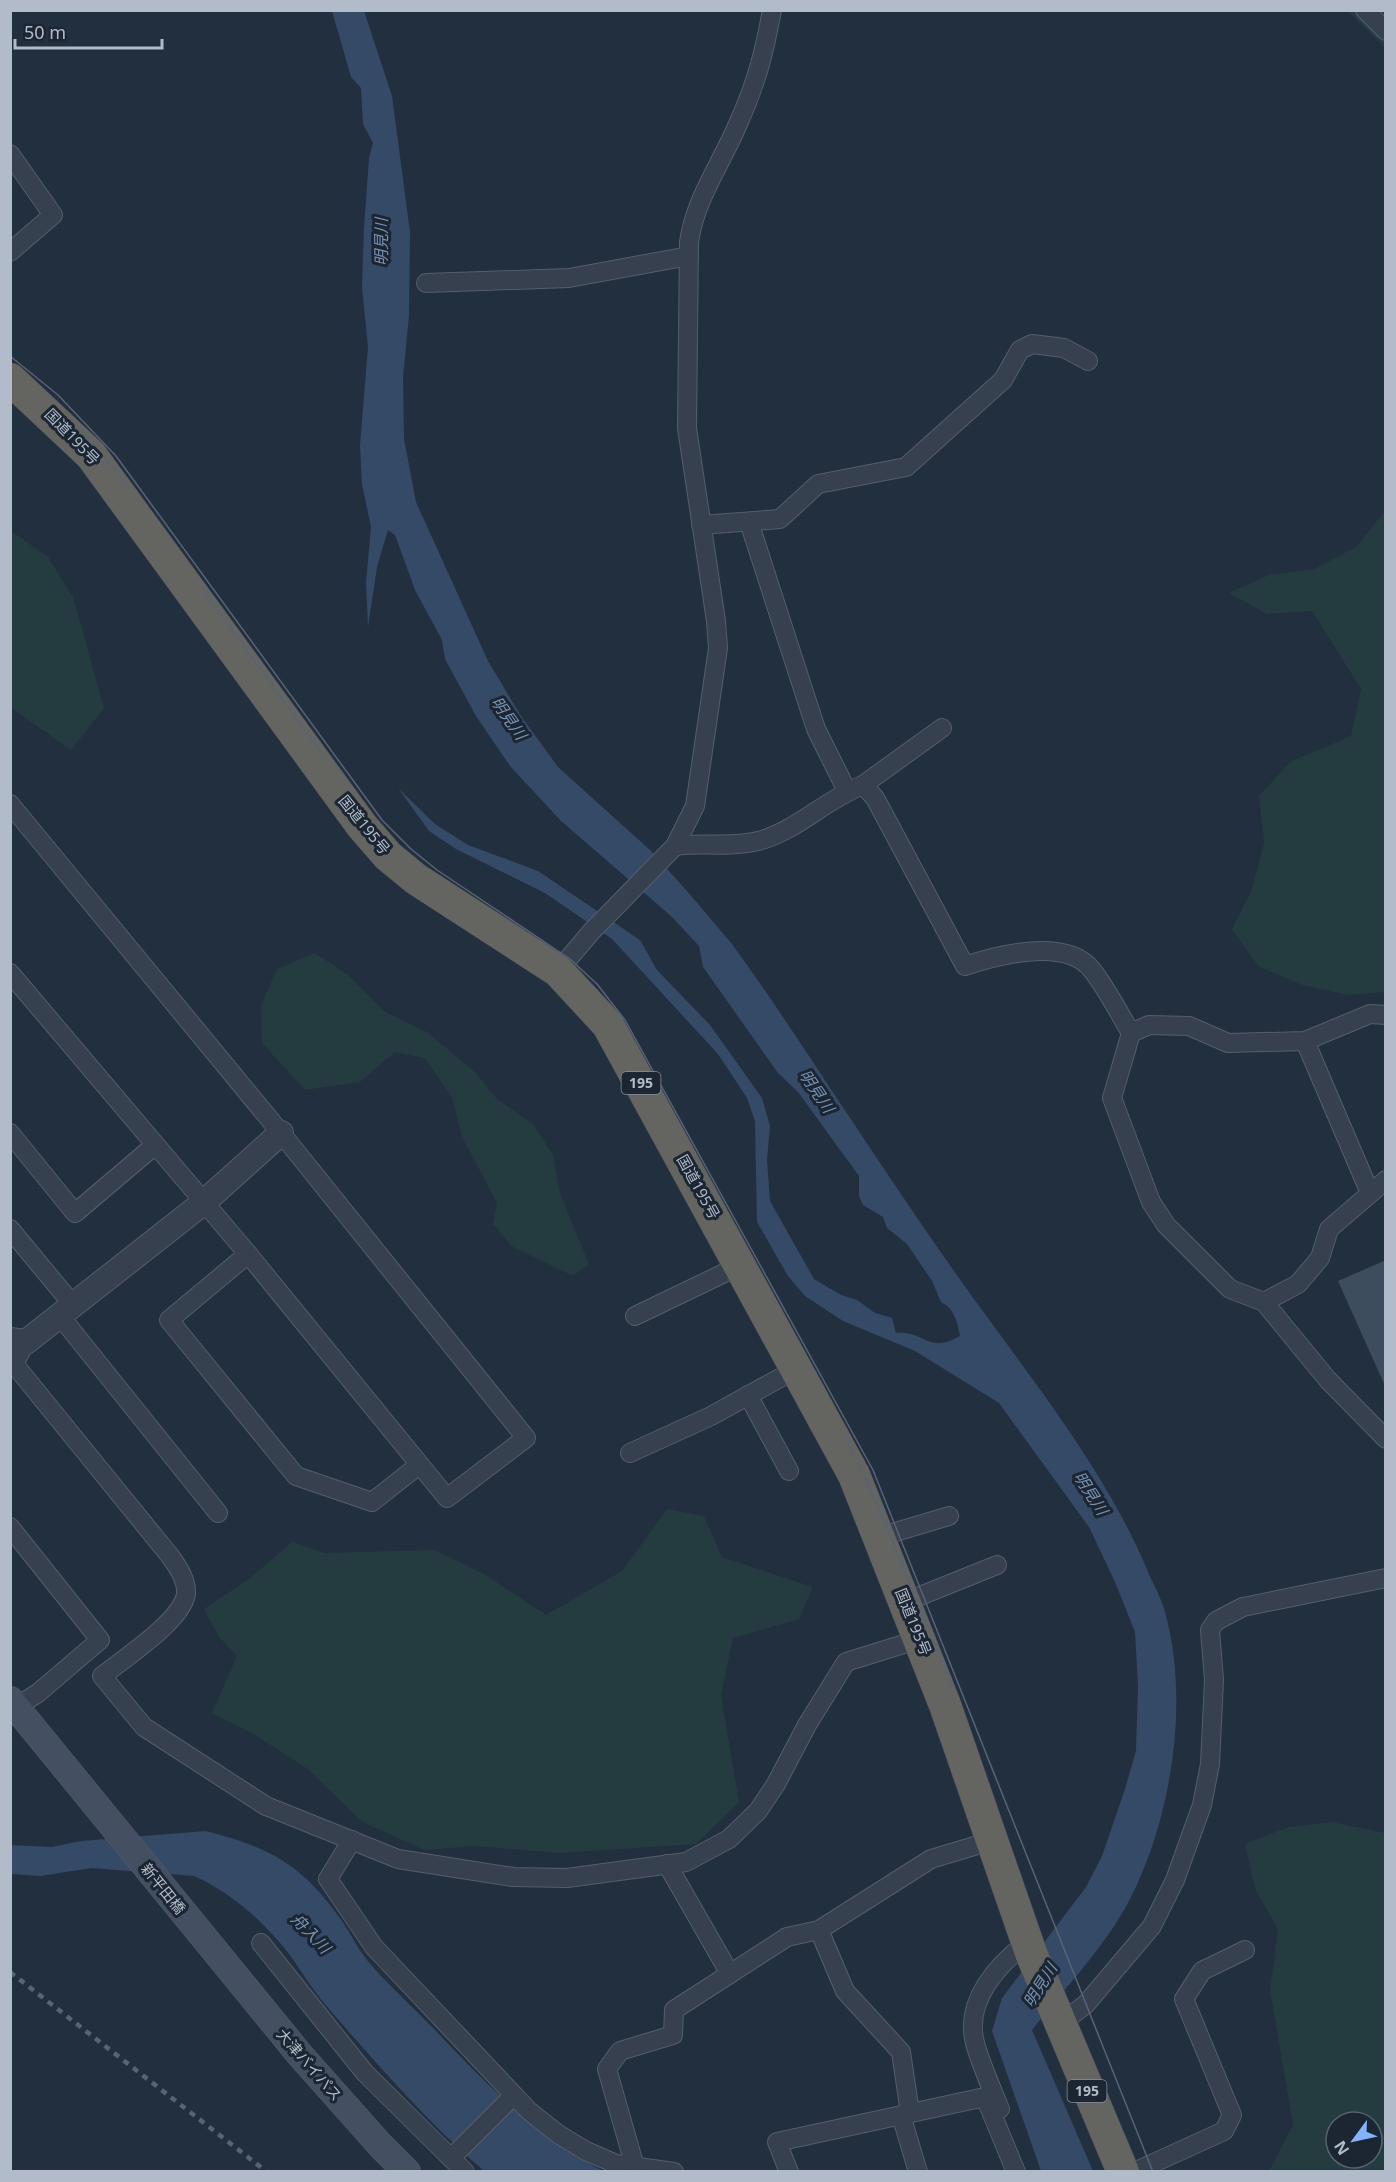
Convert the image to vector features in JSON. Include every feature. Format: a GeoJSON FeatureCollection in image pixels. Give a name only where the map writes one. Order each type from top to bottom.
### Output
{"type":"FeatureCollection","features":[{"type":"Feature","properties":{"kind":"highway","name":"国道195号"},"geometry":{"type":"LineString","coordinates":[[10,379],[91,455],[362,826],[388,856],[416,879],[558,971],[608,1025],[848,1461],[945,1705],[991,1842],[1057,2017],[1123,2172]]}},
{"type":"Feature","properties":{"kind":"main road","name":"新平田橋"},"geometry":{"type":"LineString","coordinates":[[13,1703],[215,1954]]}},
{"type":"Feature","properties":{"kind":"main road","name":"大津バイパス"},"geometry":{"type":"LineString","coordinates":[[215,1954],[300,2055],[407,2172]]}},
{"type":"Feature","properties":{"kind":"street"},"geometry":{"type":"LineString","coordinates":[[558,971],[591,932],[670,852],[695,806],[718,648],[717,621],[687,428],[689,256],[693,217],[738,126],[761,68],[772,10]]}},
{"type":"Feature","properties":{"kind":"street"},"geometry":{"type":"LineString","coordinates":[[1365,10],[1386,31]]}},
{"type":"Feature","properties":{"kind":"street"},"geometry":{"type":"LineString","coordinates":[[10,154],[53,215],[10,252]]}},
{"type":"Feature","properties":{"kind":"street"},"geometry":{"type":"LineString","coordinates":[[426,283],[569,278],[689,256]]}},
{"type":"Feature","properties":{"kind":"street"},"geometry":{"type":"LineString","coordinates":[[701,525],[780,519],[818,483],[906,467],[1004,380],[1020,350],[1032,344],[1064,348],[1088,361]]}},
{"type":"Feature","properties":{"kind":"street"},"geometry":{"type":"LineString","coordinates":[[749,522],[816,729],[855,788],[875,798],[965,966],[997,955],[1038,950],[1070,956],[1091,968],[1131,1033],[1112,1098],[1151,1202],[1166,1225],[1230,1288],[1264,1302],[1328,1380],[1386,1439]]}},
{"type":"Feature","properties":{"kind":"street"},"geometry":{"type":"LineString","coordinates":[[670,852],[692,843],[738,844],[758,841],[783,831],[855,788],[942,728]]}},
{"type":"Feature","properties":{"kind":"street"},"geometry":{"type":"LineString","coordinates":[[10,804],[281,1133],[526,1438],[447,1498],[248,1254],[154,1146],[10,973]]}},
{"type":"Feature","properties":{"kind":"street"},"geometry":{"type":"LineString","coordinates":[[1131,1033],[1149,1025],[1189,1026],[1228,1043],[1305,1041],[1370,1014],[1386,1015]]}},
{"type":"Feature","properties":{"kind":"street"},"geometry":{"type":"LineString","coordinates":[[1305,1041],[1370,1193]]}},
{"type":"Feature","properties":{"kind":"street"},"geometry":{"type":"LineString","coordinates":[[10,1133],[75,1213],[154,1146]]}},
{"type":"Feature","properties":{"kind":"street"},"geometry":{"type":"LineString","coordinates":[[281,1133],[203,1203],[66,1311],[18,1341],[14,1364],[170,1556],[185,1582],[184,1603],[174,1617],[102,1676],[144,1727],[266,1806],[398,1859],[513,1877],[567,1878],[686,1863],[729,1839],[758,1811],[846,1662],[920,1640]]}},
{"type":"Feature","properties":{"kind":"street"},"geometry":{"type":"LineString","coordinates":[[1264,1302],[1298,1284],[1320,1258],[1329,1229],[1386,1180]]}},
{"type":"Feature","properties":{"kind":"street"},"geometry":{"type":"LineString","coordinates":[[10,1229],[66,1311],[218,1513]]}},
{"type":"Feature","properties":{"kind":"street"},"geometry":{"type":"LineString","coordinates":[[248,1254],[169,1320],[296,1476],[372,1502],[419,1465]]}},
{"type":"Feature","properties":{"kind":"street"},"geometry":{"type":"LineString","coordinates":[[635,1316],[741,1265]]}},
{"type":"Feature","properties":{"kind":"street"},"geometry":{"type":"LineString","coordinates":[[630,1453],[711,1416],[798,1368]]}},
{"type":"Feature","properties":{"kind":"street"},"geometry":{"type":"LineString","coordinates":[[748,1395],[789,1471]]}},
{"type":"Feature","properties":{"kind":"street"},"geometry":{"type":"LineString","coordinates":[[879,1537],[949,1516]]}},
{"type":"Feature","properties":{"kind":"street"},"geometry":{"type":"LineString","coordinates":[[10,1527],[100,1641],[38,1692],[13,1703]]}},
{"type":"Feature","properties":{"kind":"street"},"geometry":{"type":"LineString","coordinates":[[904,1602],[997,1565]]}},
{"type":"Feature","properties":{"kind":"street"},"geometry":{"type":"LineString","coordinates":[[1057,2017],[1086,2004],[1152,1926],[1175,1880],[1202,1805],[1210,1764],[1214,1680],[1210,1630],[1216,1622],[1243,1607],[1386,1578]]}},
{"type":"Feature","properties":{"kind":"street"},"geometry":{"type":"LineString","coordinates":[[352,1840],[331,1870],[328,1879],[375,1947],[510,2099],[586,2151],[616,2164],[674,2172]]}},
{"type":"Feature","properties":{"kind":"street"},"geometry":{"type":"LineString","coordinates":[[635,2167],[607,2069],[620,2052],[673,2035],[674,2010],[787,1938],[819,1930],[931,1859],[991,1842]]}},
{"type":"Feature","properties":{"kind":"street"},"geometry":{"type":"LineString","coordinates":[[667,1864],[730,1974]]}},
{"type":"Feature","properties":{"kind":"street"},"geometry":{"type":"LineString","coordinates":[[819,1930],[845,1991],[901,2052],[905,2114],[918,2172]]}},
{"type":"Feature","properties":{"kind":"street"},"geometry":{"type":"LineString","coordinates":[[261,1943],[365,2073],[455,2154],[465,2172]]}},
{"type":"Feature","properties":{"kind":"street"},"geometry":{"type":"LineString","coordinates":[[1025,2172],[974,2041],[975,2018],[980,1998],[1000,1964],[1030,1947]]}},
{"type":"Feature","properties":{"kind":"street"},"geometry":{"type":"LineString","coordinates":[[1134,2172],[1224,2131],[1232,2115],[1184,1999],[1202,1971],[1245,1950]]}},
{"type":"Feature","properties":{"kind":"street"},"geometry":{"type":"LineString","coordinates":[[789,2172],[777,2142],[985,2097],[1016,2172]]}},
{"type":"Feature","properties":{"kind":"street"},"geometry":{"type":"LineString","coordinates":[[455,2154],[510,2099]]}},
{"type":"Feature","properties":{"kind":"green space"},"geometry":{"type":"Polygon","coordinates":[[[1348,11],[1385,11],[1385,48],[1348,11]]]}},
{"type":"Feature","properties":{"kind":"green space"},"geometry":{"type":"Polygon","coordinates":[[[1385,511],[1385,992],[1349,995],[1302,985],[1258,966],[1232,929],[1252,889],[1264,843],[1259,796],[1290,762],[1351,736],[1361,689],[1312,611],[1267,614],[1229,593],[1269,575],[1314,569],[1356,547],[1385,511]]]}},
{"type":"Feature","properties":{"kind":"green space"},"geometry":{"type":"Polygon","coordinates":[[[10,530],[48,557],[73,597],[104,708],[71,750],[11,708],[10,530]]]}},
{"type":"Feature","properties":{"kind":"green space"},"geometry":{"type":"Polygon","coordinates":[[[315,953],[348,975],[385,1012],[427,1032],[475,1072],[496,1098],[533,1124],[553,1155],[560,1193],[589,1264],[573,1276],[511,1246],[493,1224],[497,1203],[462,1137],[452,1098],[425,1058],[395,1052],[360,1082],[305,1090],[262,1043],[261,1005],[277,969],[315,953]]]}},
{"type":"Feature","properties":{"kind":"green space"},"geometry":{"type":"Polygon","coordinates":[[[667,1509],[704,1516],[722,1557],[813,1587],[799,1619],[733,1638],[721,1695],[739,1802],[696,1844],[559,1853],[475,1846],[424,1850],[361,1821],[308,1769],[255,1735],[212,1713],[237,1656],[219,1637],[204,1609],[250,1578],[292,1542],[325,1553],[435,1550],[484,1574],[546,1615],[622,1571],[667,1509]]]}},
{"type":"Feature","properties":{"kind":"green space"},"geometry":{"type":"Polygon","coordinates":[[[1332,1822],[1385,1833],[1385,2171],[1269,2171],[1293,2125],[1270,1990],[1278,1929],[1255,1889],[1245,1844],[1288,1827],[1332,1822]]]}},
{"type":"Feature","properties":{"kind":"water","name":"明見川"},"geometry":{"type":"Polygon","coordinates":[[[332,11],[364,11],[392,96],[410,232],[409,316],[403,377],[404,439],[416,502],[488,661],[521,716],[558,767],[650,850],[732,944],[920,1222],[1068,1428],[1129,1531],[1163,1606],[1172,1645],[1176,1680],[1176,1716],[1168,1788],[1159,1824],[1148,1857],[1125,1908],[1101,1945],[1032,2030],[1093,2171],[1041,2171],[992,2031],[1002,1998],[1086,1887],[1102,1856],[1136,1751],[1138,1687],[1135,1632],[1089,1527],[999,1403],[915,1351],[843,1321],[805,1296],[788,1276],[757,1222],[755,1121],[747,1098],[718,1054],[612,939],[545,893],[456,849],[429,831],[398,788],[435,824],[468,845],[538,871],[640,940],[657,970],[710,1025],[762,1098],[770,1126],[767,1160],[770,1201],[814,1279],[841,1295],[857,1300],[875,1313],[892,1318],[896,1333],[914,1335],[933,1343],[949,1341],[960,1336],[952,1312],[941,1302],[932,1281],[907,1244],[887,1228],[883,1217],[863,1205],[859,1196],[859,1176],[798,1092],[778,1073],[703,967],[699,946],[671,916],[561,821],[510,766],[476,716],[445,659],[442,640],[415,590],[395,535],[388,530],[377,567],[368,627],[366,582],[371,527],[362,484],[360,445],[368,347],[362,287],[364,228],[369,158],[373,143],[363,124],[361,88],[351,77],[332,11]]]}},
{"type":"Feature","properties":{"kind":"water","name":"舟入川"},"geometry":{"type":"Polygon","coordinates":[[[206,1831],[247,1843],[295,1869],[323,1896],[375,1969],[492,2088],[555,2142],[603,2171],[484,2171],[421,2111],[381,2068],[323,2002],[286,1950],[267,1928],[233,1899],[194,1876],[91,1868],[41,1876],[11,1874],[10,1845],[52,1847],[81,1841],[206,1831]]]}},
{"type":"Feature","properties":{"kind":"building"},"geometry":{"type":"Polygon","coordinates":[[[1386,1260],[1386,1388],[1338,1281],[1386,1260]]]}},
{"type":"Feature","properties":{"kind":"tram line"},"geometry":{"type":"LineString","coordinates":[[10,356],[58,395],[116,456],[382,820],[411,849],[437,870],[570,959],[597,984],[625,1020],[873,1470],[1153,2172]]}},
{"type":"Feature","properties":{"kind":"tram line"},"geometry":{"type":"LineString","coordinates":[[78,426],[129,488]]}},
{"type":"Feature","properties":{"kind":"tram line"},"geometry":{"type":"LineString","coordinates":[[203,590],[325,758]]}},
{"type":"Feature","properties":{"kind":"tram line"},"geometry":{"type":"LineString","coordinates":[[846,1438],[879,1508],[952,1687]]}},
{"type":"Feature","properties":{"kind":"railway"},"geometry":{"type":"LineString","coordinates":[[10,1972],[267,2172]]}}]}
